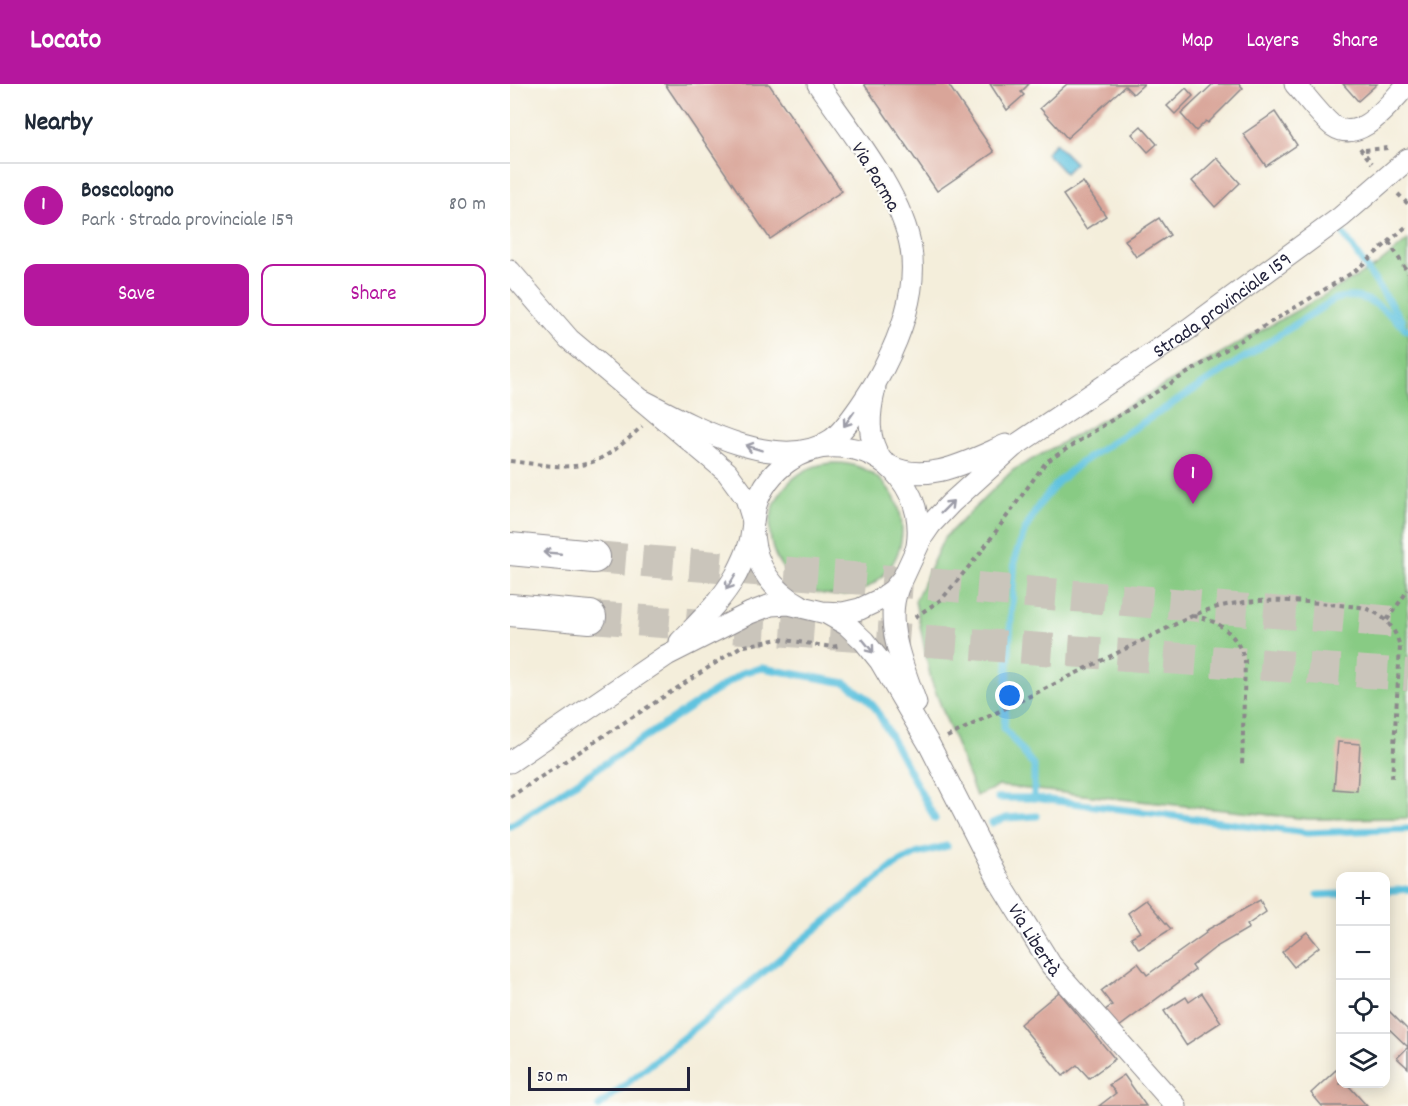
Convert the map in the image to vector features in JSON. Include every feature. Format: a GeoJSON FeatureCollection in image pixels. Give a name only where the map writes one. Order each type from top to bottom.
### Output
{"type":"FeatureCollection","features":[{"type":"Feature","properties":{"kind":"highway"},"geometry":{"type":"LineString","coordinates":[[510,549],[594,557]]}},
{"type":"Feature","properties":{"kind":"highway"},"geometry":{"type":"LineString","coordinates":[[510,610],[590,616]]}},
{"type":"Feature","properties":{"kind":"street","name":"Via Parma"},"geometry":{"type":"LineString","coordinates":[[818,84],[884,180],[896,203],[911,249],[912,271],[902,324],[893,350],[878,379]]}},
{"type":"Feature","properties":{"kind":"street"},"geometry":{"type":"LineString","coordinates":[[1294,84],[1333,126],[1350,132],[1366,127],[1408,84]]}},
{"type":"Feature","properties":{"kind":"street","name":"Strada provinciale 159"},"geometry":{"type":"LineString","coordinates":[[510,762],[667,655],[761,608],[789,604],[843,613],[866,607],[886,596],[901,581],[926,530],[943,511],[1026,436],[1190,328],[1265,270],[1341,217],[1408,159]]}},
{"type":"Feature","properties":{"kind":"street"},"geometry":{"type":"LineString","coordinates":[[510,271],[569,339],[613,378],[651,406],[733,479],[749,504],[753,525]]}},
{"type":"Feature","properties":{"kind":"street"},"geometry":{"type":"LineString","coordinates":[[651,406],[757,449],[780,453],[812,450],[838,434],[878,379]]}},
{"type":"Feature","properties":{"kind":"street"},"geometry":{"type":"LineString","coordinates":[[878,379],[872,399],[870,428],[875,449],[884,463]]}},
{"type":"Feature","properties":{"kind":"street","name":"Strada provinciale 159"},"geometry":{"type":"LineString","coordinates":[[667,655],[725,593],[748,549],[759,497],[773,475],[791,459],[826,447],[850,448],[867,453],[897,470],[908,473],[937,471],[1026,436]]}},
{"type":"Feature","properties":{"kind":"street","name":"Strada provinciale 159"},"geometry":{"type":"LineString","coordinates":[[884,463],[904,484],[915,507],[918,531],[915,555]]}},
{"type":"Feature","properties":{"kind":"street","name":"Strada provinciale 159"},"geometry":{"type":"LineString","coordinates":[[753,525],[756,554],[768,578],[782,593],[814,609]]}},
{"type":"Feature","properties":{"kind":"street"},"geometry":{"type":"LineString","coordinates":[[901,581],[892,609],[895,635],[930,746]]}},
{"type":"Feature","properties":{"kind":"street"},"geometry":{"type":"LineString","coordinates":[[814,609],[837,618],[864,641],[900,693],[930,746]]}},
{"type":"Feature","properties":{"kind":"street","name":"Via Libertà"},"geometry":{"type":"LineString","coordinates":[[930,746],[999,881],[1052,965],[1176,1106]]}},
{"type":"Feature","properties":{"kind":"path"},"geometry":{"type":"LineString","coordinates":[[1355,271],[1408,225]]}},
{"type":"Feature","properties":{"kind":"path"},"geometry":{"type":"LineString","coordinates":[[1389,242],[1408,273]]}},
{"type":"Feature","properties":{"kind":"path"},"geometry":{"type":"LineString","coordinates":[[510,461],[564,467],[592,463],[622,446],[651,406]]}},
{"type":"Feature","properties":{"kind":"path"},"geometry":{"type":"LineString","coordinates":[[1387,620],[1408,590]]}},
{"type":"Feature","properties":{"kind":"path"},"geometry":{"type":"LineString","coordinates":[[930,746],[1192,615],[1220,605],[1261,600],[1360,607],[1375,612],[1387,620],[1396,633],[1401,655],[1392,779]]}},
{"type":"Feature","properties":{"kind":"path"},"geometry":{"type":"LineString","coordinates":[[1192,615],[1216,622],[1229,632],[1239,645],[1245,660],[1242,767]]}},
{"type":"Feature","properties":{"kind":"green space"},"geometry":{"type":"Polygon","coordinates":[[[1408,240],[1408,818],[1308,819],[999,786],[976,796],[931,680],[915,601],[944,538],[1013,470],[1376,266],[1408,240]]]}},
{"type":"Feature","properties":{"kind":"green space"},"geometry":{"type":"Polygon","coordinates":[[[836,463],[861,468],[883,482],[897,504],[902,529],[897,554],[883,576],[861,590],[836,595],[811,590],[789,576],[775,554],[770,529],[775,504],[789,482],[811,468],[836,463]]]}},
{"type":"Feature","properties":{"kind":"water"},"geometry":{"type":"Polygon","coordinates":[[[1055,143],[1075,163],[1065,173],[1046,153],[1055,143]]]}},
{"type":"Feature","properties":{"kind":"building"},"geometry":{"type":"Polygon","coordinates":[[[665,84],[769,84],[842,191],[770,239],[665,84]]]}},
{"type":"Feature","properties":{"kind":"building"},"geometry":{"type":"Polygon","coordinates":[[[864,84],[948,84],[994,152],[937,191],[864,84]]]}},
{"type":"Feature","properties":{"kind":"building"},"geometry":{"type":"Polygon","coordinates":[[[990,84],[1029,84],[1021,92],[1024,95],[1007,110],[990,84]]]}},
{"type":"Feature","properties":{"kind":"building"},"geometry":{"type":"Polygon","coordinates":[[[1067,84],[1144,84],[1133,94],[1125,86],[1067,138],[1040,108],[1067,84]]]}},
{"type":"Feature","properties":{"kind":"building"},"geometry":{"type":"Polygon","coordinates":[[[1213,84],[1239,84],[1243,88],[1208,123],[1206,121],[1196,131],[1181,114],[1213,84]]]}},
{"type":"Feature","properties":{"kind":"building"},"geometry":{"type":"Polygon","coordinates":[[[1343,84],[1377,84],[1358,101],[1343,84]]]}},
{"type":"Feature","properties":{"kind":"building"},"geometry":{"type":"Polygon","coordinates":[[[1186,88],[1193,96],[1175,114],[1167,106],[1186,88]]]}},
{"type":"Feature","properties":{"kind":"building"},"geometry":{"type":"Polygon","coordinates":[[[1275,112],[1297,145],[1266,166],[1243,134],[1275,112]]]}},
{"type":"Feature","properties":{"kind":"building"},"geometry":{"type":"Polygon","coordinates":[[[1141,126],[1157,144],[1148,152],[1132,134],[1141,126]]]}},
{"type":"Feature","properties":{"kind":"building"},"geometry":{"type":"Polygon","coordinates":[[[1217,158],[1240,183],[1215,207],[1192,181],[1217,158]]]}},
{"type":"Feature","properties":{"kind":"building"},"geometry":{"type":"Polygon","coordinates":[[[1083,182],[1106,216],[1086,229],[1063,195],[1083,182]]]}},
{"type":"Feature","properties":{"kind":"building"},"geometry":{"type":"Polygon","coordinates":[[[1159,218],[1170,235],[1136,257],[1125,240],[1159,218]]]}},
{"type":"Feature","properties":{"kind":"building"},"geometry":{"type":"Polygon","coordinates":[[[1338,742],[1360,744],[1357,791],[1334,789],[1338,742]]]}},
{"type":"Feature","properties":{"kind":"building"},"geometry":{"type":"Polygon","coordinates":[[[1146,900],[1171,929],[1139,949],[1131,937],[1140,932],[1128,913],[1146,900]]]}},
{"type":"Feature","properties":{"kind":"building"},"geometry":{"type":"Polygon","coordinates":[[[1260,900],[1266,912],[1247,925],[1249,928],[1216,947],[1192,966],[1195,970],[1115,1030],[1101,1013],[1112,1005],[1101,991],[1138,963],[1147,975],[1206,933],[1205,931],[1260,900]]]}},
{"type":"Feature","properties":{"kind":"building"},"geometry":{"type":"Polygon","coordinates":[[[1307,932],[1319,947],[1294,967],[1282,952],[1307,932]]]}},
{"type":"Feature","properties":{"kind":"building"},"geometry":{"type":"Polygon","coordinates":[[[1059,992],[1115,1059],[1089,1078],[1077,1065],[1063,1076],[1020,1024],[1059,992]]]}},
{"type":"Feature","properties":{"kind":"building"},"geometry":{"type":"Polygon","coordinates":[[[1202,993],[1221,1022],[1186,1045],[1164,1011],[1186,997],[1189,1002],[1202,993]]]}},
{"type":"Feature","properties":{"kind":"building"},"geometry":{"type":"Polygon","coordinates":[[[1390,1012],[1408,1030],[1408,1047],[1390,1030],[1390,1012]]]}},
{"type":"Feature","properties":{"kind":"building"},"geometry":{"type":"Polygon","coordinates":[[[1408,1047],[1408,1068],[1397,1058],[1408,1047]]]}},
{"type":"Feature","properties":{"kind":"building"},"geometry":{"type":"Polygon","coordinates":[[[1336,1070],[1336,1088],[1351,1088],[1367,1106],[1322,1106],[1311,1093],[1336,1070]]]}},
{"type":"Feature","properties":{"kind":"building"},"geometry":{"type":"Polygon","coordinates":[[[1124,1075],[1146,1106],[1099,1106],[1116,1093],[1109,1085],[1124,1075]]]}},
{"type":"Feature","properties":{"kind":"waterway"},"geometry":{"type":"LineString","coordinates":[[1344,235],[1402,321]]}},
{"type":"Feature","properties":{"kind":"waterway"},"geometry":{"type":"LineString","coordinates":[[1034,798],[1034,766],[1004,728],[1015,558],[1025,530],[1039,505],[1058,482],[1080,463],[1335,299],[1357,297],[1367,300],[1383,309],[1407,330]]}},
{"type":"Feature","properties":{"kind":"waterway"},"geometry":{"type":"LineString","coordinates":[[510,826],[744,672],[762,668],[846,683],[866,697],[876,709],[935,819]]}},
{"type":"Feature","properties":{"kind":"waterway"},"geometry":{"type":"LineString","coordinates":[[998,798],[1034,798],[1307,833],[1408,829]]}},
{"type":"Feature","properties":{"kind":"waterway"},"geometry":{"type":"LineString","coordinates":[[992,823],[1006,818],[1037,816]]}},
{"type":"Feature","properties":{"kind":"waterway"},"geometry":{"type":"LineString","coordinates":[[599,1106],[895,865],[916,854],[947,846]]}},
{"type":"Feature","properties":{"kind":"waterway"},"geometry":{"type":"LineString","coordinates":[[1390,891],[1408,889]]}},
{"type":"Feature","properties":{"kind":"waterway"},"geometry":{"type":"LineString","coordinates":[[1318,895],[1336,894]]}},
{"type":"Feature","properties":{"kind":"tunnel"},"geometry":{"type":"LineString","coordinates":[[594,557],[1408,623]]}},
{"type":"Feature","properties":{"kind":"tunnel"},"geometry":{"type":"LineString","coordinates":[[590,617],[1408,675]]}},
{"type":"Feature","properties":{"kind":"place","name":"Boscologno"},"geometry":{"type":"Point","coordinates":[1193,504]}}]}
